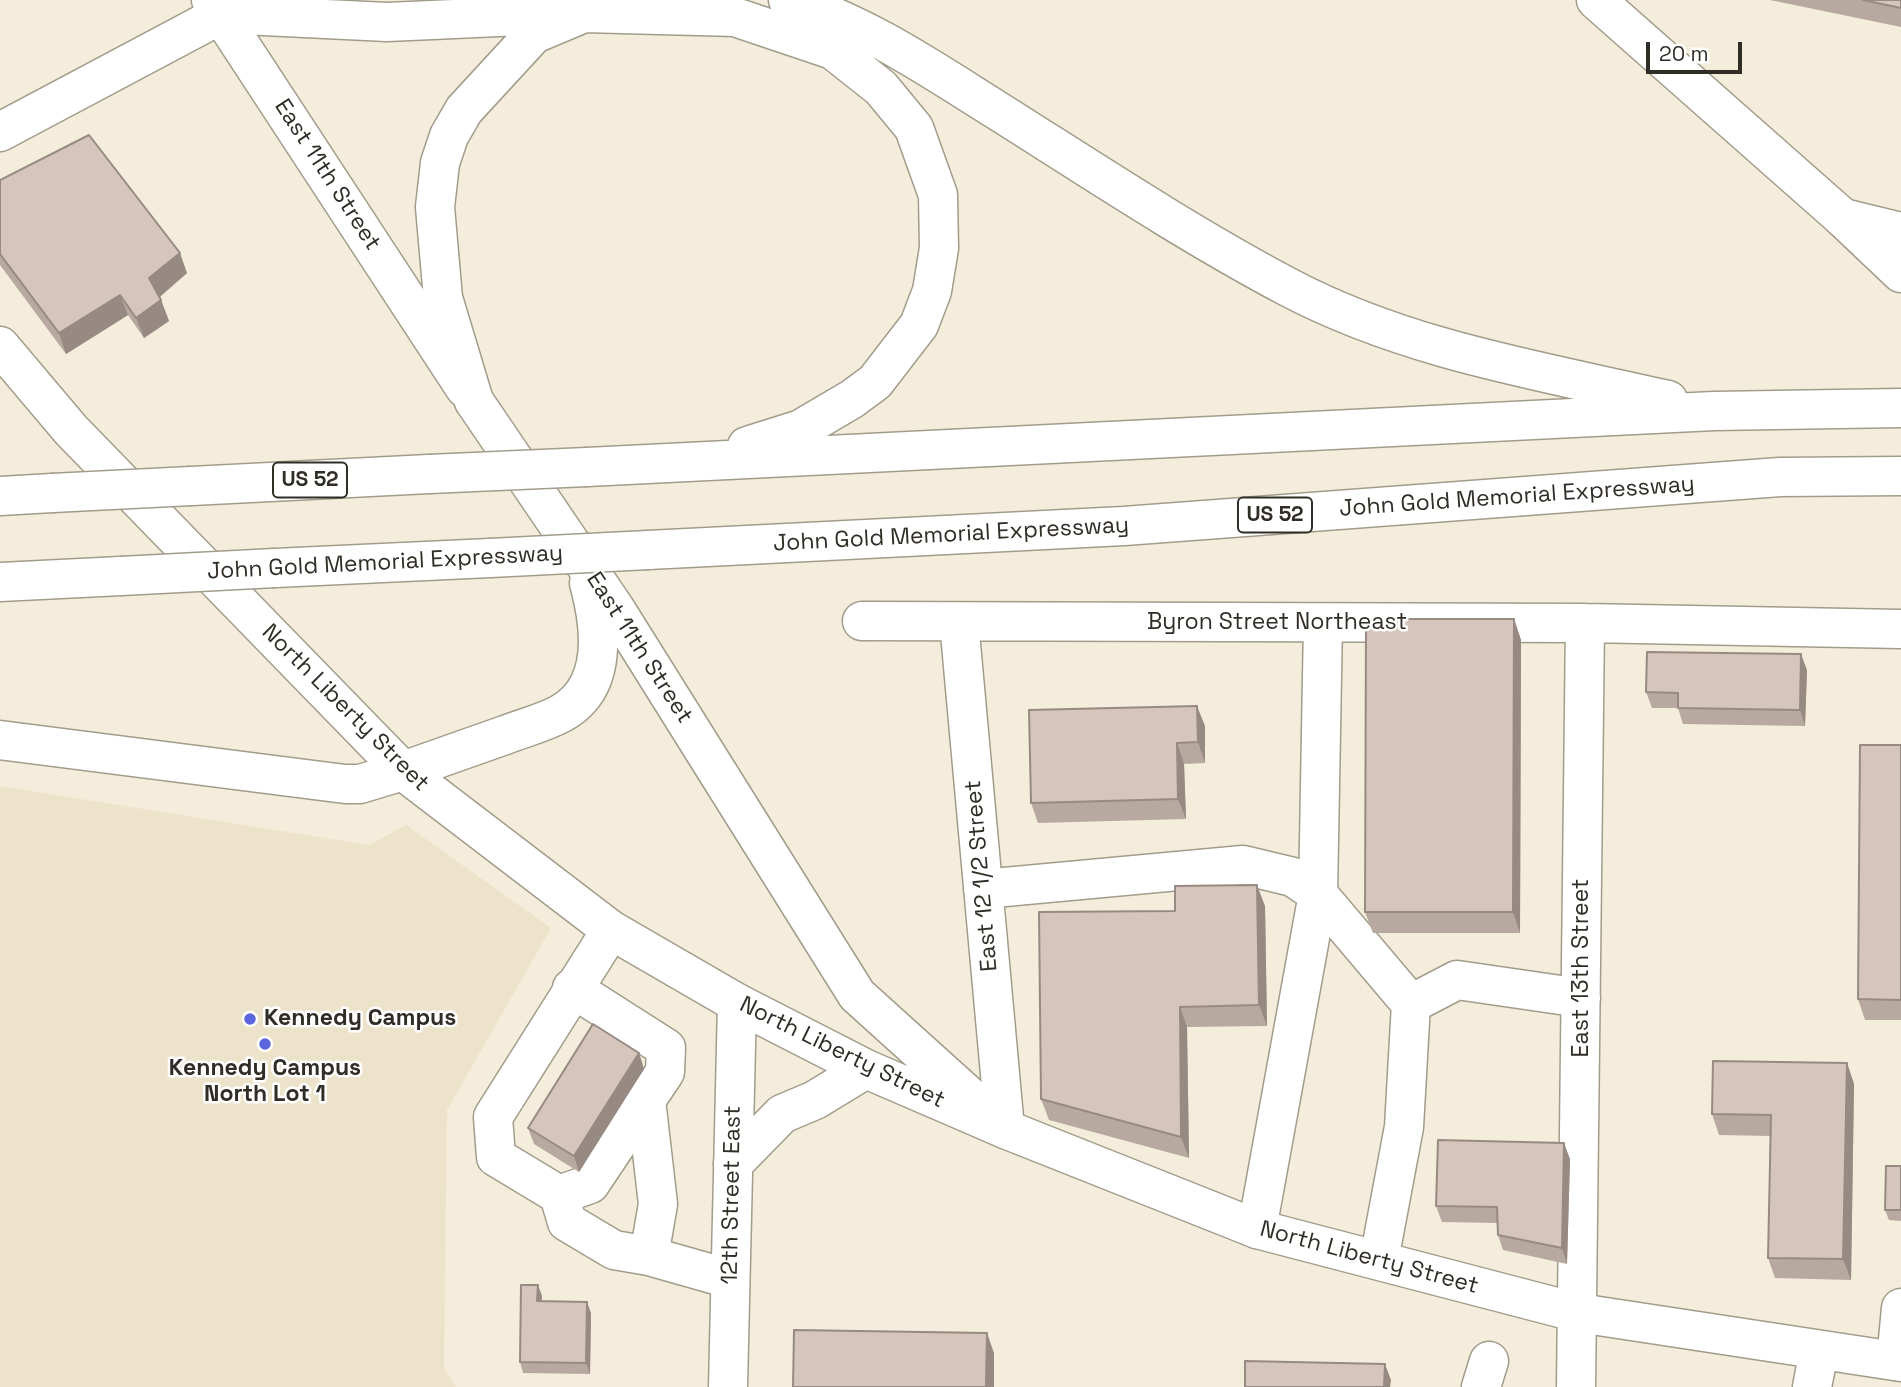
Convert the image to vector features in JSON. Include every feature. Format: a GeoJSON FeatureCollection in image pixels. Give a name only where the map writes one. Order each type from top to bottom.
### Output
{"type":"FeatureCollection","features":[{"type":"Feature","properties":{"kind":"main road"},"geometry":{"type":"LineString","coordinates":[[0,132],[216,7],[369,0]]}},
{"type":"Feature","properties":{"kind":"main road"},"geometry":{"type":"LineString","coordinates":[[788,0],[887,41],[1188,231],[1290,288],[1370,324],[1454,351],[1714,411]]}},
{"type":"Feature","properties":{"kind":"main road"},"geometry":{"type":"LineString","coordinates":[[1596,0],[1843,218],[1901,273]]}},
{"type":"Feature","properties":{"kind":"main road"},"geometry":{"type":"LineString","coordinates":[[216,7],[387,22],[584,13],[735,17],[833,50],[881,88],[914,128],[938,195],[939,248],[932,291],[919,325],[875,382],[801,429],[699,462]]}},
{"type":"Feature","properties":{"kind":"main road","name":"East 11th Street"},"geometry":{"type":"LineString","coordinates":[[216,7],[474,401],[616,610],[857,995],[1005,1129]]}},
{"type":"Feature","properties":{"kind":"main road"},"geometry":{"type":"LineString","coordinates":[[474,401],[443,298],[435,207],[440,163],[464,110],[503,65],[534,34],[584,13]]}},
{"type":"Feature","properties":{"kind":"main road"},"geometry":{"type":"LineString","coordinates":[[1843,218],[1901,232]]}},
{"type":"Feature","properties":{"kind":"main road","name":"North Liberty Street"},"geometry":{"type":"LineString","coordinates":[[0,346],[71,429],[403,771],[611,930],[737,1003],[866,1069],[1005,1129],[1257,1229],[1579,1313],[1815,1369],[1898,1361]]}},
{"type":"Feature","properties":{"kind":"main road","name":"US 52"},"geometry":{"type":"LineString","coordinates":[[0,495],[1714,411],[1898,408]]}},
{"type":"Feature","properties":{"kind":"main road","name":"John Gold Memorial Expressway"},"geometry":{"type":"LineString","coordinates":[[0,582],[1124,526],[1780,477],[1901,476]]}},
{"type":"Feature","properties":{"kind":"main road"},"geometry":{"type":"LineString","coordinates":[[0,740],[345,784],[360,784],[403,771],[548,719],[575,702],[589,684],[597,662],[599,618],[587,577],[572,544]]}},
{"type":"Feature","properties":{"kind":"main road","name":"Byron Street Northeast"},"geometry":{"type":"LineString","coordinates":[[862,621],[1585,623],[1901,629]]}},
{"type":"Feature","properties":{"kind":"main road","name":"East 12 1/2 Street"},"geometry":{"type":"LineString","coordinates":[[959,622],[1005,1129]]}},
{"type":"Feature","properties":{"kind":"main road"},"geometry":{"type":"LineString","coordinates":[[1257,1229],[1318,894],[1323,623]]}},
{"type":"Feature","properties":{"kind":"main road","name":"East 13th Street"},"geometry":{"type":"LineString","coordinates":[[1576,1387],[1579,1313],[1585,623]]}},
{"type":"Feature","properties":{"kind":"main road"},"geometry":{"type":"LineString","coordinates":[[983,890],[1243,865],[1293,877],[1318,894],[1410,1004],[1404,1127],[1379,1261]]}},
{"type":"Feature","properties":{"kind":"main road"},"geometry":{"type":"LineString","coordinates":[[611,930],[493,1117],[496,1157],[559,1195],[567,1222],[614,1250],[649,1256],[730,1279]]}},
{"type":"Feature","properties":{"kind":"main road"},"geometry":{"type":"LineString","coordinates":[[1410,1004],[1457,980],[1581,999]]}},
{"type":"Feature","properties":{"kind":"main road"},"geometry":{"type":"LineString","coordinates":[[559,1195],[590,1184],[665,1072],[666,1048],[572,988]]}},
{"type":"Feature","properties":{"kind":"main road","name":"12th Street East"},"geometry":{"type":"LineString","coordinates":[[728,1387],[737,1003]]}},
{"type":"Feature","properties":{"kind":"main road"},"geometry":{"type":"LineString","coordinates":[[733,1164],[782,1114],[815,1100],[866,1069]]}},
{"type":"Feature","properties":{"kind":"main road"},"geometry":{"type":"LineString","coordinates":[[646,1100],[658,1204],[649,1256]]}},
{"type":"Feature","properties":{"kind":"main road"},"geometry":{"type":"LineString","coordinates":[[1898,1361],[1901,1308]]}},
{"type":"Feature","properties":{"kind":"shaded area","name":"Kennedy Campus"},"geometry":{"type":"Polygon","coordinates":[[[0,786],[369,845],[406,825],[551,928],[447,1110],[444,1368],[456,1387],[0,1387],[0,786]]]}},
{"type":"Feature","properties":{"kind":"building"},"geometry":{"type":"Polygon","coordinates":[[[1863,0],[1901,0],[1901,8],[1863,0]]]}},
{"type":"Feature","properties":{"kind":"building"},"geometry":{"type":"Polygon","coordinates":[[[89,135],[180,253],[149,278],[161,300],[136,318],[120,295],[59,333],[0,254],[0,180],[89,135]]]}},
{"type":"Feature","properties":{"kind":"building"},"geometry":{"type":"Polygon","coordinates":[[[1366,619],[1514,619],[1513,912],[1365,912],[1366,619]]]}},
{"type":"Feature","properties":{"kind":"building"},"geometry":{"type":"Polygon","coordinates":[[[1647,652],[1801,654],[1800,710],[1678,708],[1678,693],[1646,692],[1647,652]]]}},
{"type":"Feature","properties":{"kind":"building"},"geometry":{"type":"Polygon","coordinates":[[[1197,706],[1198,742],[1177,743],[1178,799],[1031,803],[1029,710],[1197,706]]]}},
{"type":"Feature","properties":{"kind":"building"},"geometry":{"type":"Polygon","coordinates":[[[1860,745],[1901,745],[1901,1000],[1858,999],[1860,745]]]}},
{"type":"Feature","properties":{"kind":"building"},"geometry":{"type":"Polygon","coordinates":[[[1257,885],[1259,1005],[1180,1007],[1181,1137],[1041,1099],[1039,912],[1175,911],[1175,886],[1257,885]]]}},
{"type":"Feature","properties":{"kind":"building"},"geometry":{"type":"Polygon","coordinates":[[[593,1024],[639,1053],[574,1156],[528,1128],[593,1024]]]}},
{"type":"Feature","properties":{"kind":"building"},"geometry":{"type":"Polygon","coordinates":[[[1713,1061],[1847,1063],[1843,1259],[1768,1258],[1771,1115],[1712,1114],[1713,1061]]]}},
{"type":"Feature","properties":{"kind":"building"},"geometry":{"type":"Polygon","coordinates":[[[1438,1140],[1564,1143],[1562,1248],[1498,1235],[1497,1207],[1436,1206],[1438,1140]]]}},
{"type":"Feature","properties":{"kind":"building"},"geometry":{"type":"Polygon","coordinates":[[[1886,1166],[1901,1166],[1901,1210],[1885,1210],[1886,1166]]]}},
{"type":"Feature","properties":{"kind":"building"},"geometry":{"type":"Polygon","coordinates":[[[521,1285],[538,1285],[537,1301],[587,1302],[586,1363],[520,1362],[521,1285]]]}},
{"type":"Feature","properties":{"kind":"building"},"geometry":{"type":"Polygon","coordinates":[[[794,1330],[987,1333],[986,1387],[793,1387],[794,1330]]]}},
{"type":"Feature","properties":{"kind":"building"},"geometry":{"type":"Polygon","coordinates":[[[1245,1361],[1385,1364],[1384,1387],[1245,1387],[1245,1361]]]}},
{"type":"Feature","properties":{"kind":"place","name":"Kennedy Campus"},"geometry":{"type":"Point","coordinates":[250,1019]}},
{"type":"Feature","properties":{"kind":"place","name":"Kennedy Campus North Lot 1"},"geometry":{"type":"Point","coordinates":[265,1044]}}]}
